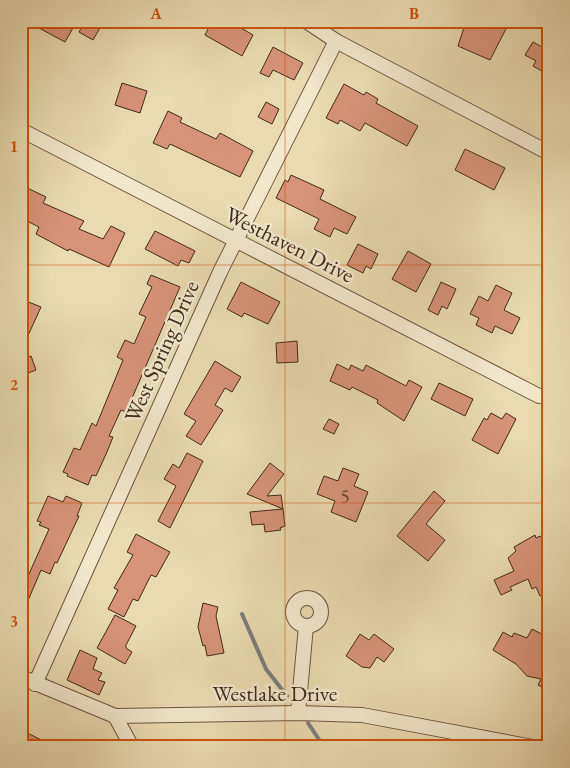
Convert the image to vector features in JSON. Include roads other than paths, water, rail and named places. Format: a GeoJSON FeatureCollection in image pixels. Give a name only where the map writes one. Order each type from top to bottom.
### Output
{"type":"FeatureCollection","features":[{"type":"Feature","properties":{"kind":"street"},"geometry":{"type":"LineString","coordinates":[[306,21],[336,40],[549,153]]}},
{"type":"Feature","properties":{"kind":"street","name":"West Spring Drive"},"geometry":{"type":"LineString","coordinates":[[35,684],[235,240],[336,40]]}},
{"type":"Feature","properties":{"kind":"street","name":"Westhaven Drive"},"geometry":{"type":"LineString","coordinates":[[21,130],[539,396]]}},
{"type":"Feature","properties":{"kind":"street"},"geometry":{"type":"LineString","coordinates":[[298,713],[306,626]]}},
{"type":"Feature","properties":{"kind":"street","name":"Westlake Drive"},"geometry":{"type":"LineString","coordinates":[[21,677],[115,716],[298,713],[362,715],[533,747]]}},
{"type":"Feature","properties":{"kind":"street"},"geometry":{"type":"LineString","coordinates":[[115,716],[132,747]]}},
{"type":"Feature","properties":{"kind":"waterway"},"geometry":{"type":"LineString","coordinates":[[242,614],[266,669],[287,696]]}},
{"type":"Feature","properties":{"kind":"waterway"},"geometry":{"type":"LineString","coordinates":[[308,723],[324,747]]}}]}
